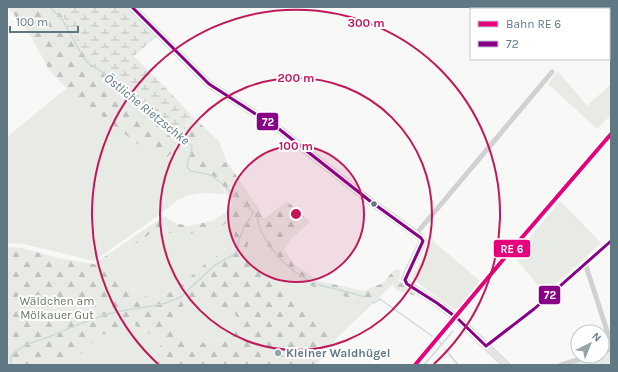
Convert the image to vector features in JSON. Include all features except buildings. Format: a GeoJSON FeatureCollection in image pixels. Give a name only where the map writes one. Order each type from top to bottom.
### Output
{"type":"FeatureCollection","features":[{"type":"Feature","properties":{"kind":"main road"},"geometry":{"type":"LineString","coordinates":[[132,7],[209,84],[279,129],[370,201],[421,238],[422,241],[405,278],[406,283],[457,318],[506,365]]}},
{"type":"Feature","properties":{"kind":"street"},"geometry":{"type":"LineString","coordinates":[[416,234],[552,72]]}},
{"type":"Feature","properties":{"kind":"street"},"geometry":{"type":"LineString","coordinates":[[486,346],[523,318],[611,241]]}},
{"type":"Feature","properties":{"kind":"street"},"geometry":{"type":"LineString","coordinates":[[585,263],[611,343]]}},
{"type":"Feature","properties":{"kind":"green space","name":"Wäldchen am Mölkauer Gut"},"geometry":{"type":"Polygon","coordinates":[[[55,7],[67,22],[91,64],[106,72],[111,80],[182,135],[189,122],[194,118],[203,126],[206,132],[198,143],[199,146],[206,151],[204,161],[206,165],[216,165],[227,162],[259,209],[264,219],[287,201],[310,222],[291,239],[285,250],[294,264],[319,281],[364,291],[383,283],[394,270],[401,270],[399,281],[416,296],[398,291],[392,285],[335,340],[325,356],[315,365],[139,365],[156,352],[162,344],[145,331],[131,323],[107,334],[99,335],[86,350],[70,362],[46,359],[36,360],[32,365],[7,365],[7,247],[22,248],[58,258],[94,264],[164,216],[176,223],[187,226],[212,221],[226,212],[233,205],[217,179],[207,173],[193,170],[188,167],[192,145],[183,135],[183,140],[176,141],[175,151],[168,156],[166,165],[61,83],[49,70],[28,31],[8,8],[55,7]],[[256,220],[246,250],[249,258],[293,302],[331,334],[363,307],[349,298],[312,286],[293,276],[273,255],[256,220]],[[227,222],[219,229],[203,232],[186,234],[151,233],[116,258],[106,269],[106,273],[147,297],[162,296],[178,288],[205,264],[233,244],[236,227],[232,223],[227,222]],[[193,299],[176,312],[169,323],[178,333],[199,344],[228,336],[235,327],[238,319],[231,311],[200,299],[193,299]]]}},
{"type":"Feature","properties":{"kind":"green space"},"geometry":{"type":"Polygon","coordinates":[[[55,7],[128,7],[157,36],[134,56],[194,118],[188,122],[182,135],[110,80],[106,72],[91,64],[85,56],[67,22],[55,7]]]}},
{"type":"Feature","properties":{"kind":"green space"},"geometry":{"type":"Polygon","coordinates":[[[558,71],[587,106],[611,84],[611,115],[597,129],[548,84],[558,71]]]}},
{"type":"Feature","properties":{"kind":"green space"},"geometry":{"type":"Polygon","coordinates":[[[68,87],[118,129],[165,164],[174,145],[182,135],[192,144],[193,150],[189,157],[191,170],[204,172],[212,176],[216,179],[226,194],[202,193],[188,195],[178,200],[94,261],[24,244],[7,243],[7,137],[68,87]]]}},
{"type":"Feature","properties":{"kind":"green space"},"geometry":{"type":"Polygon","coordinates":[[[203,126],[219,141],[227,162],[216,165],[206,165],[204,161],[206,155],[198,143],[206,132],[203,126]]]}},
{"type":"Feature","properties":{"kind":"green space"},"geometry":{"type":"Polygon","coordinates":[[[560,201],[601,243],[545,293],[514,257],[560,201]]]}},
{"type":"Feature","properties":{"kind":"green space"},"geometry":{"type":"Polygon","coordinates":[[[256,220],[264,239],[275,257],[325,291],[354,299],[363,307],[331,335],[293,302],[249,258],[245,250],[256,220]]]}},
{"type":"Feature","properties":{"kind":"green space"},"geometry":{"type":"Polygon","coordinates":[[[227,222],[232,223],[236,227],[233,244],[205,264],[178,288],[162,296],[147,297],[106,273],[106,269],[116,258],[151,233],[186,234],[219,229],[227,222]]]}},
{"type":"Feature","properties":{"kind":"green space"},"geometry":{"type":"Polygon","coordinates":[[[432,240],[480,281],[457,311],[411,278],[432,240]]]}},
{"type":"Feature","properties":{"kind":"green space"},"geometry":{"type":"Polygon","coordinates":[[[193,299],[200,299],[210,304],[227,309],[235,314],[238,319],[231,333],[223,338],[199,344],[178,333],[169,323],[185,304],[193,299]]]}},
{"type":"Feature","properties":{"kind":"green space"},"geometry":{"type":"Polygon","coordinates":[[[131,323],[162,344],[156,352],[139,365],[32,365],[36,360],[46,359],[70,362],[92,344],[99,335],[107,334],[131,323]]]}},
{"type":"Feature","properties":{"kind":"green space"},"geometry":{"type":"Polygon","coordinates":[[[610,352],[611,352],[610,362],[610,352]]]}},
{"type":"Feature","properties":{"kind":"green space"},"geometry":{"type":"Polygon","coordinates":[[[571,364],[605,364],[602,365],[568,365],[571,364]]]}},
{"type":"Feature","properties":{"kind":"waterway","name":"Östliche Rietzschke"},"geometry":{"type":"LineString","coordinates":[[50,7],[62,19],[83,57],[89,64],[105,74],[108,80],[192,146],[187,167],[191,171],[211,175],[238,198]]}},
{"type":"Feature","properties":{"kind":"waterway"},"geometry":{"type":"LineString","coordinates":[[12,365],[11,358],[13,354],[29,344],[105,315],[155,306],[182,296],[215,265],[233,255],[237,251],[244,227],[253,212],[244,203]]}},
{"type":"Feature","properties":{"kind":"waterway"},"geometry":{"type":"LineString","coordinates":[[258,214],[258,224],[266,240],[276,254],[295,272],[317,284],[364,297]]}},
{"type":"Feature","properties":{"kind":"waterway"},"geometry":{"type":"LineString","coordinates":[[372,302],[374,303],[380,299],[432,336]]}},
{"type":"Feature","properties":{"kind":"waterway"},"geometry":{"type":"LineString","coordinates":[[424,365],[453,331]]}},
{"type":"Feature","properties":{"kind":"waterway"},"geometry":{"type":"LineString","coordinates":[[439,341],[442,345]]}},
{"type":"Feature","properties":{"kind":"waterway"},"geometry":{"type":"LineString","coordinates":[[445,349],[458,365]]}},
{"type":"Feature","properties":{"kind":"transit line","name":"72"},"geometry":{"type":"LineString","coordinates":[[132,7],[209,84],[279,129],[370,201],[421,238],[423,241],[405,280]]}},
{"type":"Feature","properties":{"kind":"transit line"},"geometry":{"type":"LineString","coordinates":[[415,365],[611,134]]}},
{"type":"Feature","properties":{"kind":"transit line","name":"72"},"geometry":{"type":"LineString","coordinates":[[486,346],[534,309],[611,241]]}},
{"type":"Feature","properties":{"kind":"transit line","name":"72"},"geometry":{"type":"LineString","coordinates":[[405,280],[407,284],[457,318],[486,346]]}},
{"type":"Feature","properties":{"kind":"place","name":"Kleiner Waldhügel"},"geometry":{"type":"Point","coordinates":[278,353]}}]}
